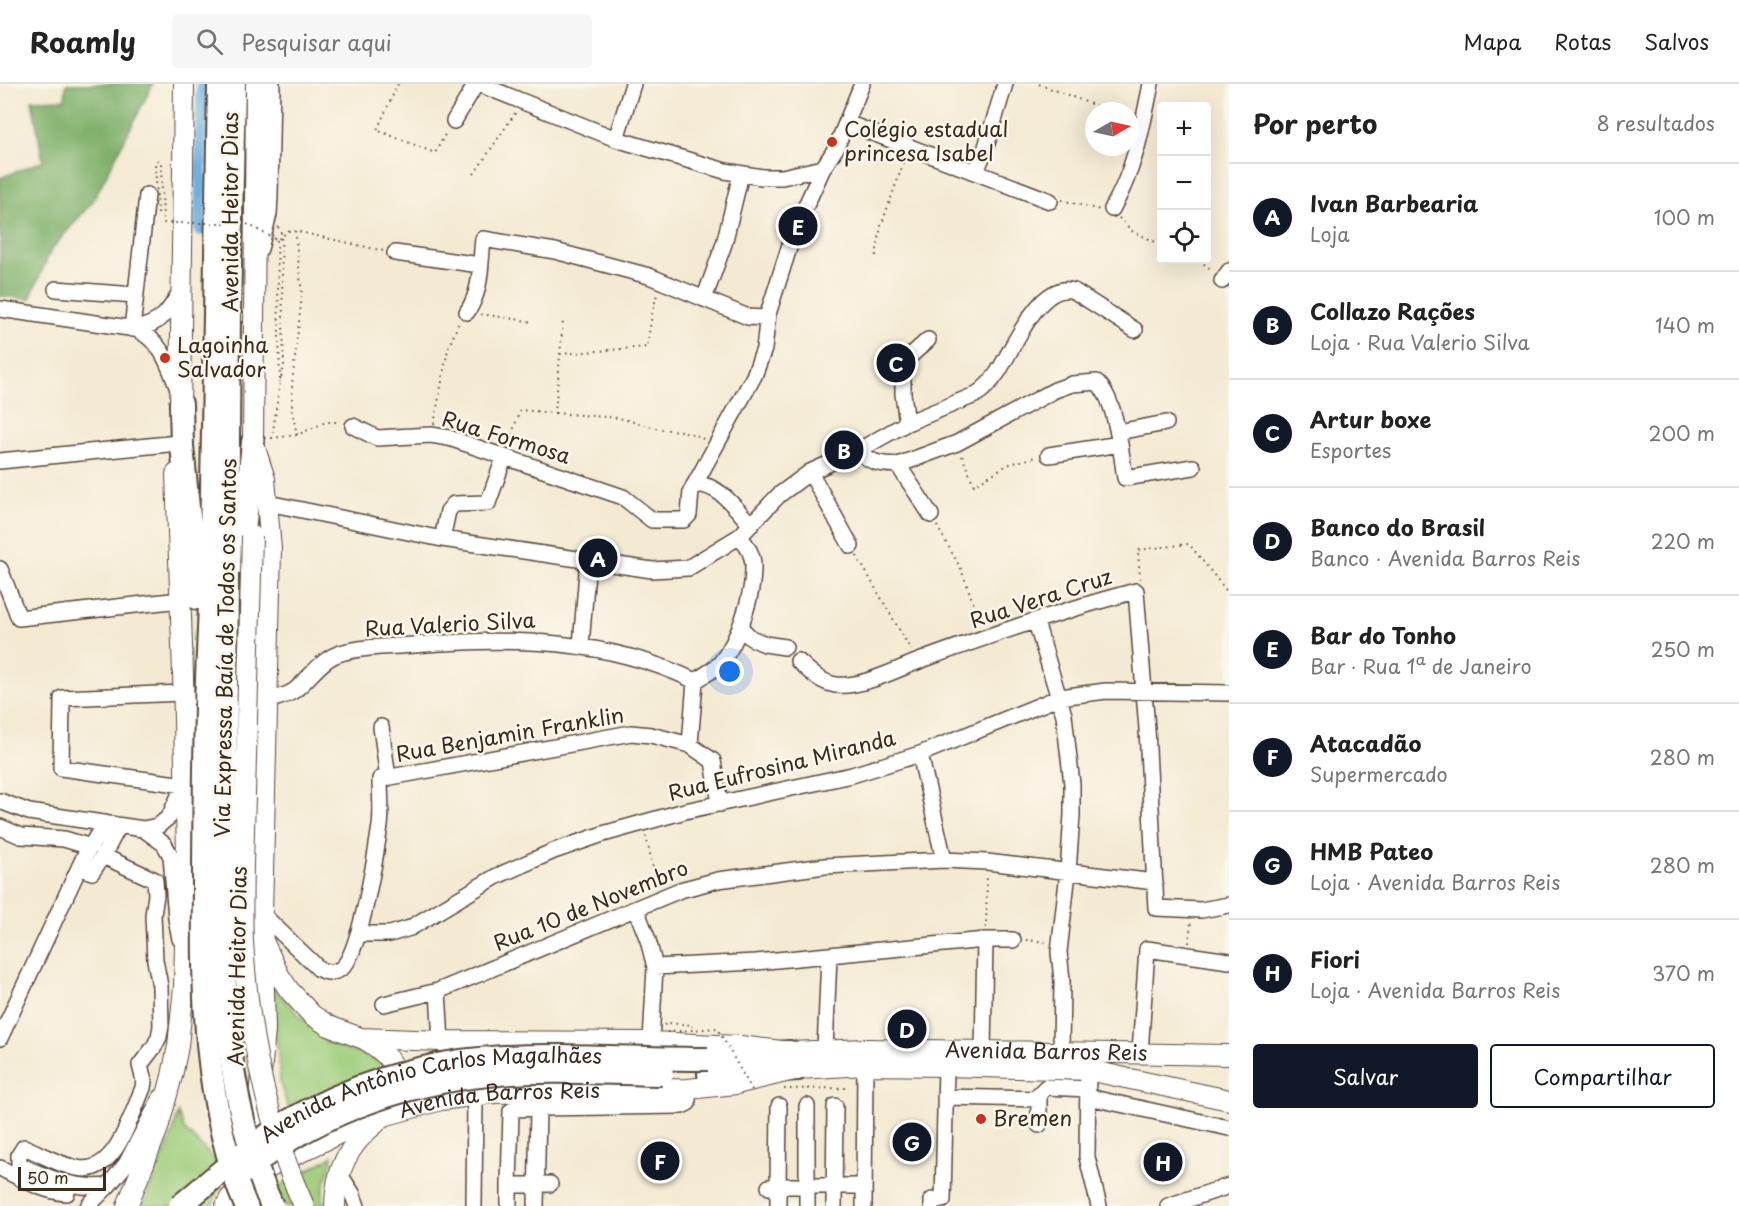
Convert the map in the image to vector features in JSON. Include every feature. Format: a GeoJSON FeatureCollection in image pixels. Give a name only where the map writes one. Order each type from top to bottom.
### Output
{"type":"FeatureCollection","features":[{"type":"Feature","properties":{"kind":"highway","name":"Via Expressa Baía de Todos os Santos"},"geometry":{"type":"LineString","coordinates":[[219,84],[225,537]]}},
{"type":"Feature","properties":{"kind":"highway","name":"Via Expressa Baía de Todos os Santos"},"geometry":{"type":"LineString","coordinates":[[234,84],[225,537],[203,944],[208,1042],[234,1204]]}},
{"type":"Feature","properties":{"kind":"highway"},"geometry":{"type":"LineString","coordinates":[[181,400],[182,446],[225,537]]}},
{"type":"Feature","properties":{"kind":"highway"},"geometry":{"type":"LineString","coordinates":[[216,704],[225,537],[262,440]]}},
{"type":"Feature","properties":{"kind":"highway","name":"Via Expressa Baía de Todos os Santos"},"geometry":{"type":"LineString","coordinates":[[216,704],[226,1019],[245,1133],[252,1158],[272,1206]]}},
{"type":"Feature","properties":{"kind":"highway","name":"Avenida Antônio Carlos Magalhães"},"geometry":{"type":"LineString","coordinates":[[180,1206],[244,1152],[286,1123],[372,1082],[451,1063],[489,1058],[572,1056],[708,1066]]}},
{"type":"Feature","properties":{"kind":"highway","name":"Avenida Barros Reis"},"geometry":{"type":"LineString","coordinates":[[708,1066],[794,1061]]}},
{"type":"Feature","properties":{"kind":"highway","name":"Avenida Antônio Carlos Magalhães"},"geometry":{"type":"LineString","coordinates":[[203,1206],[250,1167],[318,1124],[377,1098],[416,1087],[451,1079],[526,1073],[708,1066]]}},
{"type":"Feature","properties":{"kind":"main road"},"geometry":{"type":"LineString","coordinates":[[127,1206],[158,1128],[172,1076],[182,1011],[185,961],[186,834],[176,504],[181,400],[184,84]]}},
{"type":"Feature","properties":{"kind":"main road","name":"Avenida Heitor Dias"},"geometry":{"type":"LineString","coordinates":[[234,1204],[259,1096],[265,1030],[262,914],[271,549],[262,440],[255,266],[256,84]]}},
{"type":"Feature","properties":{"kind":"main road"},"geometry":{"type":"LineString","coordinates":[[225,537],[244,876],[243,940],[247,990],[259,1073],[267,1106],[286,1164],[304,1206]]}},
{"type":"Feature","properties":{"kind":"main road"},"geometry":{"type":"LineString","coordinates":[[186,834],[196,850],[206,858],[228,863],[238,860],[250,851],[264,831]]}},
{"type":"Feature","properties":{"kind":"main road"},"geometry":{"type":"LineString","coordinates":[[185,961],[195,936],[212,917],[233,914],[243,918],[262,939]]}},
{"type":"Feature","properties":{"kind":"main road","name":"Avenida Barros Reis"},"geometry":{"type":"LineString","coordinates":[[262,939],[279,975],[306,1009],[329,1026],[361,1038],[441,1041],[659,1037],[740,1046],[794,1061],[865,1065],[1042,1068],[1088,1085],[1110,1073],[1229,1100]]}},
{"type":"Feature","properties":{"kind":"main road"},"geometry":{"type":"LineString","coordinates":[[335,1206],[339,1173],[346,1156],[354,1143],[387,1115],[400,1090],[396,1071],[386,1054],[361,1038]]}},
{"type":"Feature","properties":{"kind":"main road"},"geometry":{"type":"LineString","coordinates":[[441,1041],[428,1052],[421,1067],[423,1084],[441,1100]]}},
{"type":"Feature","properties":{"kind":"main road","name":"Avenida Barros Reis"},"geometry":{"type":"LineString","coordinates":[[234,1204],[250,1181],[272,1166],[323,1140],[387,1115],[441,1100],[528,1091],[688,1089],[729,1085],[825,1050],[1229,1055]]}},
{"type":"Feature","properties":{"kind":"main road"},"geometry":{"type":"LineString","coordinates":[[122,1206],[135,1187]]}},
{"type":"Feature","properties":{"kind":"street"},"geometry":{"type":"LineString","coordinates":[[255,266],[270,205],[272,84]]}},
{"type":"Feature","properties":{"kind":"street"},"geometry":{"type":"LineString","coordinates":[[454,121],[478,84],[616,139],[706,166],[741,174],[782,177],[824,168]]}},
{"type":"Feature","properties":{"kind":"street"},"geometry":{"type":"LineString","coordinates":[[616,139],[633,84]]}},
{"type":"Feature","properties":{"kind":"street"},"geometry":{"type":"LineString","coordinates":[[694,485],[754,376],[764,349],[768,314],[794,232],[836,148],[862,84]]}},
{"type":"Feature","properties":{"kind":"street"},"geometry":{"type":"LineString","coordinates":[[976,172],[986,147],[1004,84]]}},
{"type":"Feature","properties":{"kind":"street"},"geometry":{"type":"LineString","coordinates":[[1112,209],[1130,175],[1151,84]]}},
{"type":"Feature","properties":{"kind":"street"},"geometry":{"type":"LineString","coordinates":[[847,123],[1050,201]]}},
{"type":"Feature","properties":{"kind":"street"},"geometry":{"type":"LineString","coordinates":[[704,299],[724,244],[741,174]]}},
{"type":"Feature","properties":{"kind":"street"},"geometry":{"type":"LineString","coordinates":[[134,329],[135,295],[147,195]]}},
{"type":"Feature","properties":{"kind":"street"},"geometry":{"type":"LineString","coordinates":[[467,312],[476,293],[483,240],[555,251],[661,281],[748,317],[762,318],[768,314]]}},
{"type":"Feature","properties":{"kind":"street"},"geometry":{"type":"LineString","coordinates":[[395,253],[480,265]]}},
{"type":"Feature","properties":{"kind":"street"},"geometry":{"type":"LineString","coordinates":[[56,289],[135,295]]}},
{"type":"Feature","properties":{"kind":"street"},"geometry":{"type":"LineString","coordinates":[[134,329],[158,322],[171,308],[182,290]]}},
{"type":"Feature","properties":{"kind":"street"},"geometry":{"type":"LineString","coordinates":[[268,503],[442,539],[514,551],[652,570],[688,568],[746,531],[779,495],[810,472],[859,450],[907,423],[975,396],[984,390],[999,371],[1035,310],[1057,290],[1074,291],[1135,330]]}},
{"type":"Feature","properties":{"kind":"street"},"geometry":{"type":"LineString","coordinates":[[0,309],[134,329],[149,336],[158,346],[171,371],[181,400]]}},
{"type":"Feature","properties":{"kind":"street"},"geometry":{"type":"LineString","coordinates":[[907,423],[903,376],[899,366],[928,340]]}},
{"type":"Feature","properties":{"kind":"street"},"geometry":{"type":"LineString","coordinates":[[859,450],[870,461],[898,465],[957,443],[1055,390],[1072,384],[1097,382],[1103,388],[1119,438],[1125,477],[1193,467]]}},
{"type":"Feature","properties":{"kind":"street"},"geometry":{"type":"LineString","coordinates":[[1049,455],[1119,438],[1166,423]]}},
{"type":"Feature","properties":{"kind":"street","name":"Rua Formosa"},"geometry":{"type":"LineString","coordinates":[[352,426],[377,438],[431,435],[449,438],[623,497],[646,517],[657,521],[684,520],[689,515],[691,491],[694,485]]}},
{"type":"Feature","properties":{"kind":"street"},"geometry":{"type":"LineString","coordinates":[[0,460],[178,443]]}},
{"type":"Feature","properties":{"kind":"street"},"geometry":{"type":"LineString","coordinates":[[442,539],[448,511],[454,504],[488,503],[504,458]]}},
{"type":"Feature","properties":{"kind":"street"},"geometry":{"type":"LineString","coordinates":[[898,465],[931,515]]}},
{"type":"Feature","properties":{"kind":"street"},"geometry":{"type":"LineString","coordinates":[[810,472],[852,546]]}},
{"type":"Feature","properties":{"kind":"street"},"geometry":{"type":"LineString","coordinates":[[690,745],[695,681],[722,661],[740,627],[747,605],[753,565],[746,531],[723,496],[707,485],[694,485]]}},
{"type":"Feature","properties":{"kind":"street"},"geometry":{"type":"LineString","coordinates":[[581,645],[588,560]]}},
{"type":"Feature","properties":{"kind":"street"},"geometry":{"type":"LineString","coordinates":[[0,569],[19,618],[180,600]]}},
{"type":"Feature","properties":{"kind":"street","name":"Rua Vera Cruz"},"geometry":{"type":"LineString","coordinates":[[798,661],[822,681],[835,685],[847,685],[873,679],[1091,603],[1136,591],[1156,908],[1192,910]]}},
{"type":"Feature","properties":{"kind":"street"},"geometry":{"type":"LineString","coordinates":[[1036,622],[1060,697],[1072,784],[1068,872],[1059,943],[1063,995],[1061,1052]]}},
{"type":"Feature","properties":{"kind":"street"},"geometry":{"type":"LineString","coordinates":[[740,627],[751,638],[785,647]]}},
{"type":"Feature","properties":{"kind":"street","name":"Rua Valerio Silva"},"geometry":{"type":"LineString","coordinates":[[266,701],[294,692],[325,662],[342,652],[431,643],[492,640],[536,640],[581,645],[673,670],[695,681]]}},
{"type":"Feature","properties":{"kind":"street","name":"Rua Eufrosina Miranda"},"geometry":{"type":"LineString","coordinates":[[358,934],[377,935],[400,932],[410,928],[497,876],[554,851],[685,811],[852,775],[920,754],[1060,697],[1106,691],[1144,690],[1229,693]]}},
{"type":"Feature","properties":{"kind":"street"},"geometry":{"type":"LineString","coordinates":[[0,801],[29,812],[143,829],[158,826],[169,818],[184,785],[61,768],[62,698],[183,693]]}},
{"type":"Feature","properties":{"kind":"street","name":"Rua Benjamin Franklin"},"geometry":{"type":"LineString","coordinates":[[381,727],[388,778],[631,733],[651,735],[690,745],[713,761],[720,804]]}},
{"type":"Feature","properties":{"kind":"street"},"geometry":{"type":"LineString","coordinates":[[920,754],[944,860]]}},
{"type":"Feature","properties":{"kind":"street"},"geometry":{"type":"LineString","coordinates":[[262,914],[308,960],[325,972],[333,972],[342,968],[349,959],[358,934],[380,825],[380,779],[388,778]]}},
{"type":"Feature","properties":{"kind":"street"},"geometry":{"type":"LineString","coordinates":[[0,1038],[80,867],[92,872],[97,851],[112,824]]}},
{"type":"Feature","properties":{"kind":"street"},"geometry":{"type":"LineString","coordinates":[[0,827],[21,836],[64,839],[97,851],[155,880],[153,925],[155,960],[160,986],[160,1032],[154,1047],[140,1065],[144,1081],[143,1088],[118,1144],[106,1161],[95,1168],[74,1168],[24,1147],[19,1155],[19,1164],[23,1167],[60,1183],[92,1188]]}},
{"type":"Feature","properties":{"kind":"street"},"geometry":{"type":"LineString","coordinates":[[143,829],[164,844],[171,856],[176,918],[185,961]]}},
{"type":"Feature","properties":{"kind":"street","name":"Rua 10 de Novembro"},"geometry":{"type":"LineString","coordinates":[[384,1004],[438,991],[680,890],[717,880],[825,866],[944,860],[987,862],[1155,882]]}},
{"type":"Feature","properties":{"kind":"street"},"geometry":{"type":"LineString","coordinates":[[1192,910],[1229,905]]}},
{"type":"Feature","properties":{"kind":"street"},"geometry":{"type":"LineString","coordinates":[[636,909],[651,947],[655,967],[659,1037]]}},
{"type":"Feature","properties":{"kind":"street"},"geometry":{"type":"LineString","coordinates":[[983,1051],[985,940]]}},
{"type":"Feature","properties":{"kind":"street"},"geometry":{"type":"LineString","coordinates":[[655,967],[756,962],[985,940],[1013,940]]}},
{"type":"Feature","properties":{"kind":"street"},"geometry":{"type":"LineString","coordinates":[[1140,1053],[1148,949],[1229,961]]}},
{"type":"Feature","properties":{"kind":"street"},"geometry":{"type":"LineString","coordinates":[[825,1050],[829,956]]}},
{"type":"Feature","properties":{"kind":"street"},"geometry":{"type":"LineString","coordinates":[[438,991],[441,1041]]}},
{"type":"Feature","properties":{"kind":"street"},"geometry":{"type":"LineString","coordinates":[[864,1206],[865,1065]]}},
{"type":"Feature","properties":{"kind":"street"},"geometry":{"type":"LineString","coordinates":[[932,1206],[932,1200],[943,1200],[946,1066]]}},
{"type":"Feature","properties":{"kind":"street"},"geometry":{"type":"LineString","coordinates":[[1039,1125],[1042,1068]]}},
{"type":"Feature","properties":{"kind":"street"},"geometry":{"type":"LineString","coordinates":[[88,1206],[126,1164],[172,1076]]}},
{"type":"Feature","properties":{"kind":"street"},"geometry":{"type":"LineString","coordinates":[[945,1097],[1040,1094],[1046,1088],[1088,1085],[1229,1128]]}},
{"type":"Feature","properties":{"kind":"street"},"geometry":{"type":"LineString","coordinates":[[1088,1085],[1087,1157],[1099,1206]]}},
{"type":"Feature","properties":{"kind":"street"},"geometry":{"type":"LineString","coordinates":[[508,1206],[511,1111],[515,1108],[682,1106],[688,1102],[688,1089]]}},
{"type":"Feature","properties":{"kind":"street"},"geometry":{"type":"LineString","coordinates":[[474,1206],[475,1095]]}},
{"type":"Feature","properties":{"kind":"street"},"geometry":{"type":"LineString","coordinates":[[778,1206],[773,1187],[779,1106]]}},
{"type":"Feature","properties":{"kind":"street"},"geometry":{"type":"LineString","coordinates":[[807,1106],[807,1206]]}},
{"type":"Feature","properties":{"kind":"street"},"geometry":{"type":"LineString","coordinates":[[834,1206],[835,1106]]}},
{"type":"Feature","properties":{"kind":"street"},"geometry":{"type":"LineString","coordinates":[[536,1206],[543,1184],[538,1108]]}},
{"type":"Feature","properties":{"kind":"street"},"geometry":{"type":"LineString","coordinates":[[0,1168],[54,1191],[73,1192],[108,1186]]}},
{"type":"Feature","properties":{"kind":"street"},"geometry":{"type":"LineString","coordinates":[[339,1173],[352,1193],[357,1206]]}},
{"type":"Feature","properties":{"kind":"street"},"geometry":{"type":"LineString","coordinates":[[509,1185],[543,1184]]}},
{"type":"Feature","properties":{"kind":"street"},"geometry":{"type":"LineString","coordinates":[[773,1187],[864,1186]]}},
{"type":"Feature","properties":{"kind":"street"},"geometry":{"type":"LineString","coordinates":[[1168,1206],[1229,1186]]}},
{"type":"Feature","properties":{"kind":"path"},"geometry":{"type":"LineString","coordinates":[[398,84],[377,130],[435,153],[454,121]]}},
{"type":"Feature","properties":{"kind":"path"},"geometry":{"type":"LineString","coordinates":[[1039,84],[1086,102]]}},
{"type":"Feature","properties":{"kind":"path"},"geometry":{"type":"LineString","coordinates":[[474,174],[505,131],[521,101]]}},
{"type":"Feature","properties":{"kind":"path"},"geometry":{"type":"LineString","coordinates":[[876,256],[881,226],[909,146]]}},
{"type":"Feature","properties":{"kind":"path"},"geometry":{"type":"LineString","coordinates":[[158,214],[155,163],[158,160],[161,163],[163,223],[244,223],[277,240]]}},
{"type":"Feature","properties":{"kind":"path"},"geometry":{"type":"LineString","coordinates":[[1050,201],[1059,199],[1098,210],[1112,209],[1132,231],[1157,242]]}},
{"type":"Feature","properties":{"kind":"path"},"geometry":{"type":"LineString","coordinates":[[277,240],[290,230],[395,253]]}},
{"type":"Feature","properties":{"kind":"path"},"geometry":{"type":"LineString","coordinates":[[294,231],[303,296],[292,384],[292,410],[297,435]]}},
{"type":"Feature","properties":{"kind":"path"},"geometry":{"type":"LineString","coordinates":[[277,240],[280,382],[262,440],[297,435],[331,421],[352,426]]}},
{"type":"Feature","properties":{"kind":"path"},"geometry":{"type":"LineString","coordinates":[[1206,264],[1225,276]]}},
{"type":"Feature","properties":{"kind":"path"},"geometry":{"type":"LineString","coordinates":[[560,354],[647,347],[652,314],[661,281]]}},
{"type":"Feature","properties":{"kind":"path"},"geometry":{"type":"LineString","coordinates":[[431,435],[448,350],[456,327],[467,312],[534,322]]}},
{"type":"Feature","properties":{"kind":"path"},"geometry":{"type":"LineString","coordinates":[[555,413],[563,321]]}},
{"type":"Feature","properties":{"kind":"path"},"geometry":{"type":"LineString","coordinates":[[504,458],[520,410],[619,418],[659,429],[696,435],[714,446]]}},
{"type":"Feature","properties":{"kind":"path"},"geometry":{"type":"LineString","coordinates":[[957,443],[974,485],[1007,465],[1049,455]]}},
{"type":"Feature","properties":{"kind":"path"},"geometry":{"type":"LineString","coordinates":[[931,515],[961,569],[987,639]]}},
{"type":"Feature","properties":{"kind":"path"},"geometry":{"type":"LineString","coordinates":[[1136,591],[1141,585],[1138,550],[1189,544],[1229,594]]}},
{"type":"Feature","properties":{"kind":"path"},"geometry":{"type":"LineString","coordinates":[[852,546],[918,662]]}},
{"type":"Feature","properties":{"kind":"path"},"geometry":{"type":"LineString","coordinates":[[644,822],[653,873],[661,898]]}},
{"type":"Feature","properties":{"kind":"path"},"geometry":{"type":"LineString","coordinates":[[985,940],[987,862]]}},
{"type":"Feature","properties":{"kind":"path"},"geometry":{"type":"LineString","coordinates":[[1188,955],[1192,910]]}},
{"type":"Feature","properties":{"kind":"path"},"geometry":{"type":"LineString","coordinates":[[1013,940],[1059,943]]}},
{"type":"Feature","properties":{"kind":"path"},"geometry":{"type":"LineString","coordinates":[[659,1037],[666,1024],[692,1025]]}},
{"type":"Feature","properties":{"kind":"path"},"geometry":{"type":"LineString","coordinates":[[659,1037],[717,1028],[752,1090]]}},
{"type":"Feature","properties":{"kind":"path"},"geometry":{"type":"LineString","coordinates":[[785,1089],[851,1088]]}},
{"type":"Feature","properties":{"kind":"green space"},"geometry":{"type":"Polygon","coordinates":[[[66,84],[153,84],[93,201],[51,250],[30,299],[0,296],[0,178],[43,161],[32,100],[65,99],[66,84]]]}},
{"type":"Feature","properties":{"kind":"green space"},"geometry":{"type":"Polygon","coordinates":[[[273,988],[325,1042],[374,1059],[386,1074],[302,1151],[280,1083],[273,988]]]}},
{"type":"Feature","properties":{"kind":"green space"},"geometry":{"type":"Polygon","coordinates":[[[178,1113],[184,1129],[215,1160],[222,1181],[212,1206],[142,1206],[172,1135],[178,1113]]]}},
{"type":"Feature","properties":{"kind":"green space"},"geometry":{"type":"Polygon","coordinates":[[[333,1156],[323,1191],[323,1206],[257,1206],[265,1194],[333,1156]]]}},
{"type":"Feature","properties":{"kind":"waterway"},"geometry":{"type":"LineString","coordinates":[[200,230],[202,84]]}},
{"type":"Feature","properties":{"kind":"place","name":"Colégio estadual princesa Isabel"},"geometry":{"type":"Point","coordinates":[832,142]}},
{"type":"Feature","properties":{"kind":"place","name":"Bar do Tonho"},"geometry":{"type":"Point","coordinates":[798,226]}},
{"type":"Feature","properties":{"kind":"place","name":"Lagoinha Salvador"},"geometry":{"type":"Point","coordinates":[165,358]}},
{"type":"Feature","properties":{"kind":"place","name":"Artur boxe"},"geometry":{"type":"Point","coordinates":[896,363]}},
{"type":"Feature","properties":{"kind":"place","name":"Collazo Rações"},"geometry":{"type":"Point","coordinates":[844,450]}},
{"type":"Feature","properties":{"kind":"place","name":"Ivan Barbearia"},"geometry":{"type":"Point","coordinates":[598,558]}},
{"type":"Feature","properties":{"kind":"place","name":"Banco do Brasil"},"geometry":{"type":"Point","coordinates":[907,1029]}},
{"type":"Feature","properties":{"kind":"place","name":"Bremen"},"geometry":{"type":"Point","coordinates":[981,1119]}},
{"type":"Feature","properties":{"kind":"place","name":"HMB Pateo"},"geometry":{"type":"Point","coordinates":[912,1142]}},
{"type":"Feature","properties":{"kind":"place","name":"Atacadão"},"geometry":{"type":"Point","coordinates":[660,1161]}},
{"type":"Feature","properties":{"kind":"place","name":"Fiori"},"geometry":{"type":"Point","coordinates":[1163,1162]}}]}
